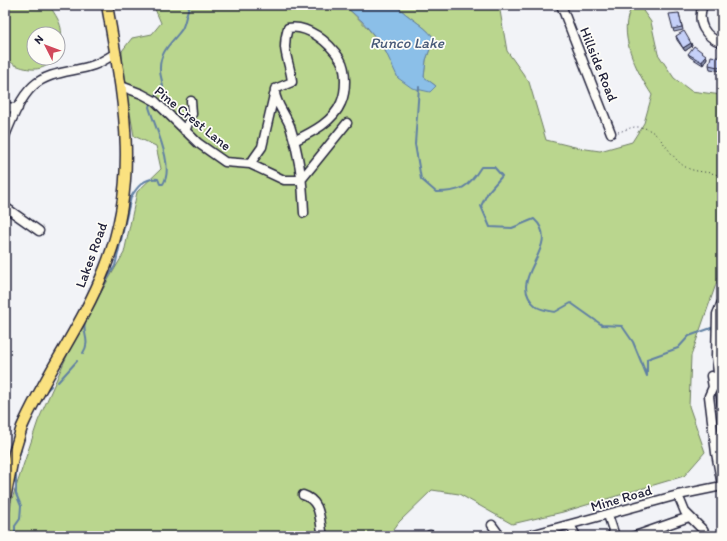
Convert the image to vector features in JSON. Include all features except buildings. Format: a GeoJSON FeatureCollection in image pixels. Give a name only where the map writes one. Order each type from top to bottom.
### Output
{"type":"FeatureCollection","features":[{"type":"Feature","properties":{"kind":"main road","name":"Lakes Road"},"geometry":{"type":"LineString","coordinates":[[5,498],[14,453],[28,414],[90,298],[111,250],[123,207],[127,165],[127,132],[116,53],[107,5]]}},
{"type":"Feature","properties":{"kind":"street","name":"Hillside Road"},"geometry":{"type":"LineString","coordinates":[[561,5],[611,133]]}},
{"type":"Feature","properties":{"kind":"street"},"geometry":{"type":"LineString","coordinates":[[703,5],[700,18],[702,27],[713,40],[722,43]]}},
{"type":"Feature","properties":{"kind":"street"},"geometry":{"type":"LineString","coordinates":[[294,140],[328,121],[342,103],[344,84],[344,70],[340,59],[311,32],[301,27],[288,28],[285,47],[292,72],[292,82],[275,90],[262,146],[250,164],[284,180],[301,180]]}},
{"type":"Feature","properties":{"kind":"street"},"geometry":{"type":"LineString","coordinates":[[5,136],[18,108],[28,91],[35,84],[49,77],[94,65],[116,53]]}},
{"type":"Feature","properties":{"kind":"street","name":"Pine Crest Lane"},"geometry":{"type":"LineString","coordinates":[[121,86],[155,101],[185,131],[225,162],[250,164]]}},
{"type":"Feature","properties":{"kind":"street"},"geometry":{"type":"LineString","coordinates":[[274,95],[287,117],[294,140],[301,180],[304,213]]}},
{"type":"Feature","properties":{"kind":"street"},"geometry":{"type":"LineString","coordinates":[[185,131],[192,114],[191,101]]}},
{"type":"Feature","properties":{"kind":"street"},"geometry":{"type":"LineString","coordinates":[[5,107],[18,108]]}},
{"type":"Feature","properties":{"kind":"street"},"geometry":{"type":"LineString","coordinates":[[301,180],[346,123]]}},
{"type":"Feature","properties":{"kind":"street"},"geometry":{"type":"LineString","coordinates":[[5,207],[39,231]]}},
{"type":"Feature","properties":{"kind":"street"},"geometry":{"type":"LineString","coordinates":[[722,302],[719,313],[719,355],[722,405]]}},
{"type":"Feature","properties":{"kind":"street"},"geometry":{"type":"LineString","coordinates":[[711,376],[713,387],[709,396],[716,453],[722,486]]}},
{"type":"Feature","properties":{"kind":"street","name":"Mine Road"},"geometry":{"type":"LineString","coordinates":[[527,536],[678,496],[722,486]]}},
{"type":"Feature","properties":{"kind":"street"},"geometry":{"type":"LineString","coordinates":[[303,495],[312,498],[318,507],[323,536]]}},
{"type":"Feature","properties":{"kind":"street"},"geometry":{"type":"LineString","coordinates":[[678,496],[685,512],[704,530],[706,536]]}},
{"type":"Feature","properties":{"kind":"street"},"geometry":{"type":"LineString","coordinates":[[608,515],[615,536]]}},
{"type":"Feature","properties":{"kind":"street"},"geometry":{"type":"LineString","coordinates":[[635,536],[654,533],[689,517]]}},
{"type":"Feature","properties":{"kind":"street"},"geometry":{"type":"LineString","coordinates":[[492,525],[500,536]]}},
{"type":"Feature","properties":{"kind":"street"},"geometry":{"type":"LineString","coordinates":[[570,525],[576,536]]}},
{"type":"Feature","properties":{"kind":"path"},"geometry":{"type":"LineString","coordinates":[[611,133],[636,127],[649,130],[659,137],[676,159],[685,167],[715,173],[722,177]]}},
{"type":"Feature","properties":{"kind":"green space"},"geometry":{"type":"Polygon","coordinates":[[[5,5],[49,5],[60,26],[26,26],[26,66],[45,66],[38,69],[23,68],[14,65],[5,57],[5,5]]]}},
{"type":"Feature","properties":{"kind":"green space"},"geometry":{"type":"Polygon","coordinates":[[[155,5],[344,5],[369,29],[383,47],[398,78],[436,86],[424,77],[426,60],[434,38],[425,28],[396,5],[499,5],[507,51],[529,82],[546,140],[579,148],[600,151],[632,142],[644,123],[652,95],[640,75],[630,51],[626,27],[628,16],[633,6],[641,8],[651,22],[658,54],[674,78],[691,91],[722,95],[722,267],[691,356],[689,406],[705,452],[684,476],[563,512],[512,524],[459,494],[432,490],[399,522],[389,536],[5,536],[12,499],[38,421],[77,333],[124,253],[137,192],[161,169],[156,146],[134,136],[123,72],[122,51],[132,38],[152,34],[161,23],[155,9],[155,5]]]}},
{"type":"Feature","properties":{"kind":"water","name":"Runco Lake"},"geometry":{"type":"Polygon","coordinates":[[[344,5],[396,5],[425,28],[434,38],[426,60],[424,77],[436,86],[430,92],[412,88],[398,78],[383,46],[362,21],[344,5]]]}},
{"type":"Feature","properties":{"kind":"waterway"},"geometry":{"type":"LineString","coordinates":[[154,97],[163,88],[160,70],[162,57],[167,47],[182,29],[190,5]]}},
{"type":"Feature","properties":{"kind":"waterway"},"geometry":{"type":"LineString","coordinates":[[419,87],[415,144],[421,179],[436,192],[452,191],[458,190],[468,184],[481,167],[494,167],[502,176],[488,192],[481,206],[490,227],[512,228],[534,219],[542,230],[543,241],[526,285],[528,296],[537,307],[555,312],[571,303],[602,325],[622,326],[633,342],[647,376],[647,359],[678,348],[689,336],[714,327]]}},
{"type":"Feature","properties":{"kind":"waterway"},"geometry":{"type":"LineString","coordinates":[[100,291],[115,266],[131,197],[139,186],[145,181],[158,179],[160,184],[163,184],[166,177],[167,168],[163,147],[149,107],[150,104]]}},
{"type":"Feature","properties":{"kind":"waterway"},"geometry":{"type":"LineString","coordinates":[[83,353],[86,344],[84,328],[86,318]]}},
{"type":"Feature","properties":{"kind":"waterway"},"geometry":{"type":"LineString","coordinates":[[58,382],[77,361]]}},
{"type":"Feature","properties":{"kind":"waterway"},"geometry":{"type":"LineString","coordinates":[[45,392],[51,386]]}},
{"type":"Feature","properties":{"kind":"waterway"},"geometry":{"type":"LineString","coordinates":[[23,439],[31,419]]}},
{"type":"Feature","properties":{"kind":"waterway"},"geometry":{"type":"LineString","coordinates":[[18,458],[21,445]]}},
{"type":"Feature","properties":{"kind":"waterway"},"geometry":{"type":"LineString","coordinates":[[15,536],[15,526],[20,519],[21,506],[16,494],[16,468]]}}]}
